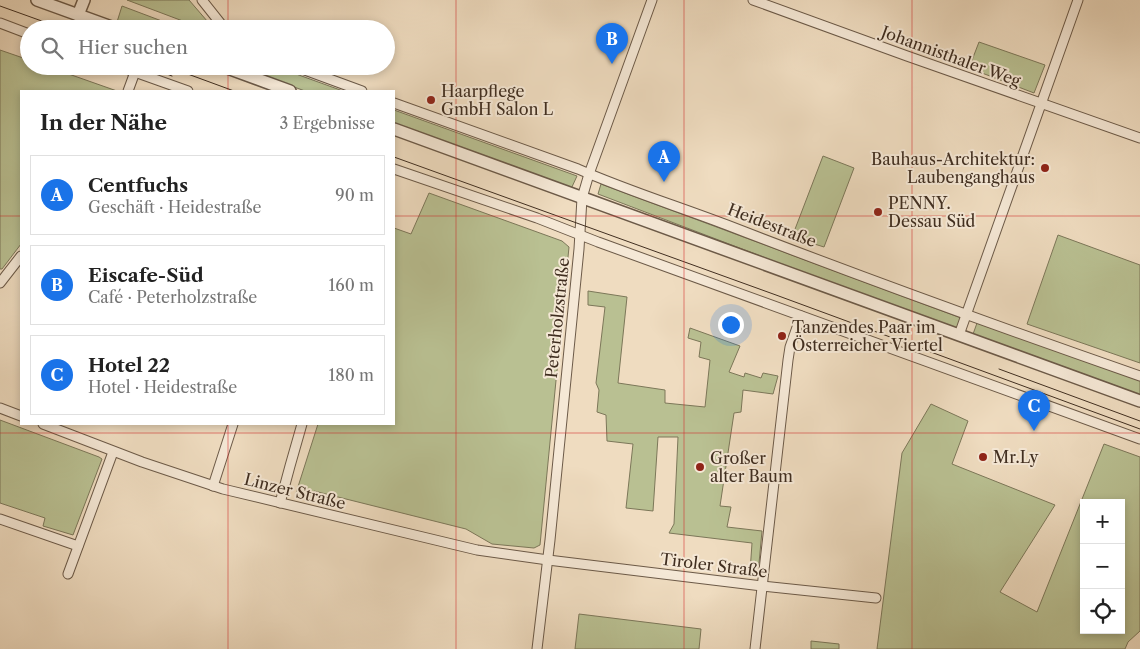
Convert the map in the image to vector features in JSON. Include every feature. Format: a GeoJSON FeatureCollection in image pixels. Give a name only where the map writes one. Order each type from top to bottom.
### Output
{"type":"FeatureCollection","features":[{"type":"Feature","properties":{"kind":"street"},"geometry":{"type":"LineString","coordinates":[[37,0],[92,20]]}},
{"type":"Feature","properties":{"kind":"street"},"geometry":{"type":"LineString","coordinates":[[78,15],[84,0]]}},
{"type":"Feature","properties":{"kind":"street"},"geometry":{"type":"LineString","coordinates":[[202,0],[219,20]]}},
{"type":"Feature","properties":{"kind":"street","name":"Peterholzstraße"},"geometry":{"type":"LineString","coordinates":[[537,649],[548,560],[582,198],[652,0]]}},
{"type":"Feature","properties":{"kind":"street","name":"Johannisthaler Weg"},"geometry":{"type":"LineString","coordinates":[[754,0],[1140,138]]}},
{"type":"Feature","properties":{"kind":"street"},"geometry":{"type":"LineString","coordinates":[[959,335],[1078,0]]}},
{"type":"Feature","properties":{"kind":"street"},"geometry":{"type":"LineString","coordinates":[[0,23],[20,31]]}},
{"type":"Feature","properties":{"kind":"street"},"geometry":{"type":"LineString","coordinates":[[128,90],[134,75]]}},
{"type":"Feature","properties":{"kind":"street"},"geometry":{"type":"LineString","coordinates":[[143,75],[185,90]]}},
{"type":"Feature","properties":{"kind":"street"},"geometry":{"type":"LineString","coordinates":[[246,75],[287,90]]}},
{"type":"Feature","properties":{"kind":"street"},"geometry":{"type":"LineString","coordinates":[[318,75],[359,90]]}},
{"type":"Feature","properties":{"kind":"street","name":"Heidestraße"},"geometry":{"type":"LineString","coordinates":[[395,103],[966,315],[1140,376]]}},
{"type":"Feature","properties":{"kind":"street"},"geometry":{"type":"LineString","coordinates":[[395,129],[1140,401]]}},
{"type":"Feature","properties":{"kind":"street"},"geometry":{"type":"LineString","coordinates":[[395,169],[537,218],[1140,440]]}},
{"type":"Feature","properties":{"kind":"street"},"geometry":{"type":"LineString","coordinates":[[0,283],[20,259]]}},
{"type":"Feature","properties":{"kind":"street"},"geometry":{"type":"LineString","coordinates":[[756,649],[788,360],[790,347],[801,316]]}},
{"type":"Feature","properties":{"kind":"street"},"geometry":{"type":"LineString","coordinates":[[0,408],[20,416]]}},
{"type":"Feature","properties":{"kind":"street","name":"Linzer Straße"},"geometry":{"type":"LineString","coordinates":[[46,425],[113,452],[213,486],[477,550],[548,560]]}},
{"type":"Feature","properties":{"kind":"street"},"geometry":{"type":"LineString","coordinates":[[213,486],[233,425]]}},
{"type":"Feature","properties":{"kind":"street"},"geometry":{"type":"LineString","coordinates":[[280,503],[302,425]]}},
{"type":"Feature","properties":{"kind":"street"},"geometry":{"type":"LineString","coordinates":[[68,574],[113,452]]}},
{"type":"Feature","properties":{"kind":"street"},"geometry":{"type":"LineString","coordinates":[[0,519],[78,546]]}},
{"type":"Feature","properties":{"kind":"street","name":"Tiroler Straße"},"geometry":{"type":"LineString","coordinates":[[548,560],[876,598]]}},
{"type":"Feature","properties":{"kind":"green space"},"geometry":{"type":"Polygon","coordinates":[[[127,0],[189,0],[206,20],[180,20],[127,0]]]}},
{"type":"Feature","properties":{"kind":"green space"},"geometry":{"type":"Polygon","coordinates":[[[122,6],[159,20],[118,20],[122,6]]]}},
{"type":"Feature","properties":{"kind":"green space"},"geometry":{"type":"Polygon","coordinates":[[[979,42],[1045,65],[1034,93],[969,68],[979,42]]]}},
{"type":"Feature","properties":{"kind":"green space"},"geometry":{"type":"Polygon","coordinates":[[[0,50],[20,57],[20,75],[72,75],[114,90],[20,90],[20,245],[2,269],[0,269],[0,50]]]}},
{"type":"Feature","properties":{"kind":"green space"},"geometry":{"type":"Polygon","coordinates":[[[261,75],[299,75],[340,90],[302,90],[261,75]]]}},
{"type":"Feature","properties":{"kind":"green space"},"geometry":{"type":"Polygon","coordinates":[[[395,110],[577,176],[571,189],[395,124],[395,110]]]}},
{"type":"Feature","properties":{"kind":"green space"},"geometry":{"type":"Polygon","coordinates":[[[823,156],[854,168],[824,247],[792,237],[823,156]]]}},
{"type":"Feature","properties":{"kind":"green space"},"geometry":{"type":"Polygon","coordinates":[[[601,184],[961,318],[957,331],[598,194],[601,184]]]}},
{"type":"Feature","properties":{"kind":"green space"},"geometry":{"type":"Polygon","coordinates":[[[429,193],[562,241],[569,247],[540,545],[534,548],[492,544],[466,529],[314,491],[311,501],[298,497],[296,493],[318,425],[395,425],[395,228],[411,234],[429,193]]]}},
{"type":"Feature","properties":{"kind":"green space"},"geometry":{"type":"Polygon","coordinates":[[[1058,235],[1140,265],[1140,363],[1027,324],[1058,235]]]}},
{"type":"Feature","properties":{"kind":"green space"},"geometry":{"type":"Polygon","coordinates":[[[588,291],[627,297],[618,383],[665,390],[665,403],[705,407],[710,360],[699,357],[701,342],[688,338],[690,328],[740,346],[729,372],[744,377],[745,373],[761,378],[763,373],[778,376],[773,394],[743,390],[741,412],[734,413],[720,506],[731,507],[727,527],[762,531],[759,563],[755,571],[750,572],[752,543],[669,533],[674,524],[678,437],[658,437],[653,511],[626,508],[633,444],[607,441],[606,415],[597,412],[599,390],[596,383],[605,307],[588,305],[588,291]]]}},
{"type":"Feature","properties":{"kind":"green space"},"geometry":{"type":"Polygon","coordinates":[[[977,323],[1140,380],[1140,397],[972,337],[977,323]]]}},
{"type":"Feature","properties":{"kind":"green space"},"geometry":{"type":"Polygon","coordinates":[[[931,404],[968,421],[952,464],[1055,505],[1000,592],[1037,612],[1080,504],[1080,634],[1125,634],[1125,499],[1082,499],[1104,444],[1140,457],[1140,631],[1128,642],[1125,649],[877,649],[902,453],[931,404]]]}},
{"type":"Feature","properties":{"kind":"green space"},"geometry":{"type":"Polygon","coordinates":[[[0,420],[102,459],[73,535],[43,526],[45,518],[0,503],[0,420]]]}},
{"type":"Feature","properties":{"kind":"green space"},"geometry":{"type":"Polygon","coordinates":[[[579,614],[701,629],[699,649],[575,649],[579,614]]]}},
{"type":"Feature","properties":{"kind":"green space"},"geometry":{"type":"Polygon","coordinates":[[[811,641],[839,644],[839,649],[811,649],[811,641]]]}},
{"type":"Feature","properties":{"kind":"tram line"},"geometry":{"type":"LineString","coordinates":[[0,6],[39,20]]}},
{"type":"Feature","properties":{"kind":"tram line"},"geometry":{"type":"LineString","coordinates":[[190,75],[231,90]]}},
{"type":"Feature","properties":{"kind":"tram line"},"geometry":{"type":"LineString","coordinates":[[395,157],[1140,429]]}},
{"type":"Feature","properties":{"kind":"tram line"},"geometry":{"type":"LineString","coordinates":[[999,369],[1140,421]]}},
{"type":"Feature","properties":{"kind":"place","name":"Eiscafe-Süd"},"geometry":{"type":"Point","coordinates":[612,64]}},
{"type":"Feature","properties":{"kind":"place","name":"Haarpflege GmbH Salon L"},"geometry":{"type":"Point","coordinates":[431,100]}},
{"type":"Feature","properties":{"kind":"place","name":"Bauhaus-Architektur: Laubenganghaus"},"geometry":{"type":"Point","coordinates":[1045,168]}},
{"type":"Feature","properties":{"kind":"place","name":"Centfuchs"},"geometry":{"type":"Point","coordinates":[664,182]}},
{"type":"Feature","properties":{"kind":"place","name":"PENNY. Dessau Süd"},"geometry":{"type":"Point","coordinates":[878,212]}},
{"type":"Feature","properties":{"kind":"place","name":"Tanzendes Paar im Österreicher Viertel"},"geometry":{"type":"Point","coordinates":[782,336]}},
{"type":"Feature","properties":{"kind":"place","name":"Hotel 22"},"geometry":{"type":"Point","coordinates":[1034,431]}},
{"type":"Feature","properties":{"kind":"place","name":"Mr.Ly"},"geometry":{"type":"Point","coordinates":[983,457]}},
{"type":"Feature","properties":{"kind":"place","name":"Großer alter Baum"},"geometry":{"type":"Point","coordinates":[700,467]}}]}
